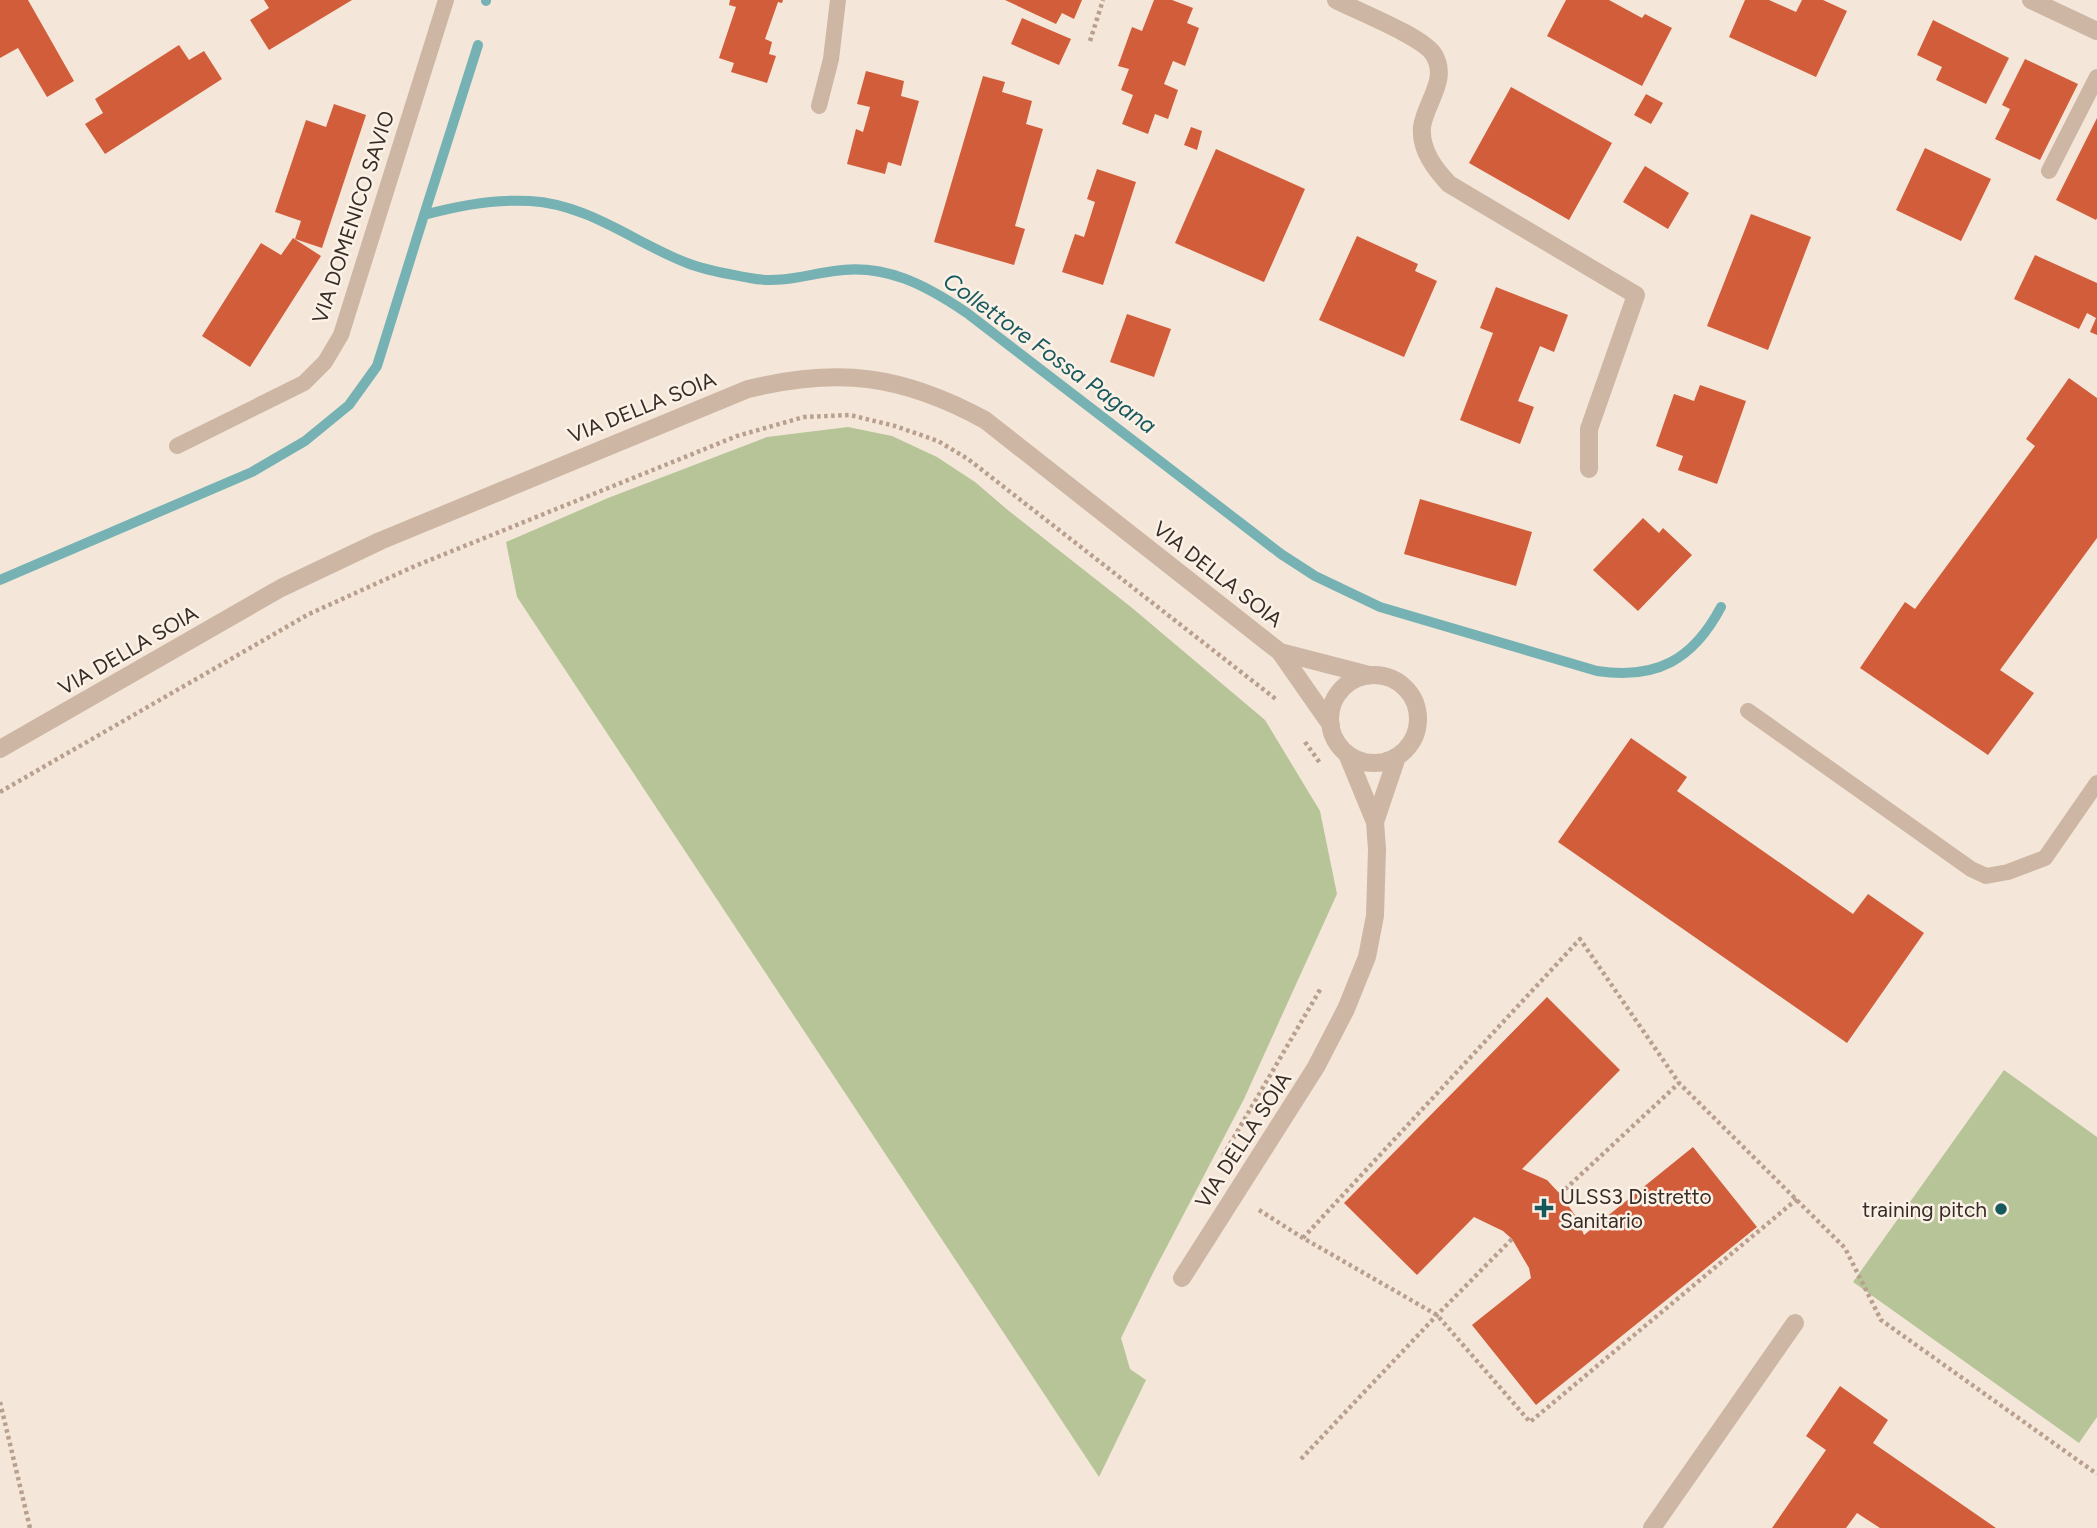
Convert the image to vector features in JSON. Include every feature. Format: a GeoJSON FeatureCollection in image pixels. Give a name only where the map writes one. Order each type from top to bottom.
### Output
{"type":"FeatureCollection","features":[{"type":"Feature","properties":{"kind":"street"},"geometry":{"type":"LineString","coordinates":[[1336,0],[1421,42],[1434,54],[1440,71],[1422,127],[1425,147],[1433,167],[1449,184],[1636,295],[1589,429],[1589,469]]}},
{"type":"Feature","properties":{"kind":"street"},"geometry":{"type":"LineString","coordinates":[[2031,0],[2097,31]]}},
{"type":"Feature","properties":{"kind":"street","name":"VIA DELLA SOIA"},"geometry":{"type":"LineString","coordinates":[[0,749],[281,589],[380,541],[748,388],[818,376],[864,378],[922,390],[954,404],[985,420],[1280,652],[1331,725],[1336,741],[1347,754],[1374,822],[1377,849],[1376,893],[1371,939],[1367,957],[1346,1009],[1316,1067],[1182,1278]]}},
{"type":"Feature","properties":{"kind":"street","name":"VIA DELLA SOIA"},"geometry":{"type":"LineString","coordinates":[[1280,652],[1369,675],[1386,676],[1401,684],[1413,696],[1418,713],[1417,730],[1409,746],[1397,757],[1374,822]]}},
{"type":"Feature","properties":{"kind":"street"},"geometry":{"type":"LineString","coordinates":[[1331,725],[1332,707],[1339,692],[1352,680],[1369,675]]}},
{"type":"Feature","properties":{"kind":"street"},"geometry":{"type":"LineString","coordinates":[[1347,754],[1363,762],[1380,762],[1397,757]]}},
{"type":"Feature","properties":{"kind":"street"},"geometry":{"type":"LineString","coordinates":[[1652,1528],[1795,1323]]}},
{"type":"Feature","properties":{"kind":"lane","name":"VIA DOMENICO SAVIO"},"geometry":{"type":"LineString","coordinates":[[177,446],[304,383],[325,362],[341,335],[446,0]]}},
{"type":"Feature","properties":{"kind":"lane"},"geometry":{"type":"LineString","coordinates":[[819,106],[831,59],[838,0]]}},
{"type":"Feature","properties":{"kind":"lane"},"geometry":{"type":"LineString","coordinates":[[2049,171],[2097,77]]}},
{"type":"Feature","properties":{"kind":"lane"},"geometry":{"type":"LineString","coordinates":[[1748,711],[1971,869],[1986,876],[2008,873],[2045,858],[2097,783]]}},
{"type":"Feature","properties":{"kind":"path"},"geometry":{"type":"LineString","coordinates":[[1090,41],[1103,0]]}},
{"type":"Feature","properties":{"kind":"path"},"geometry":{"type":"LineString","coordinates":[[0,792],[309,614],[380,582],[737,436],[804,417],[826,415],[850,415],[895,425],[938,441],[968,459],[1285,707]]}},
{"type":"Feature","properties":{"kind":"path"},"geometry":{"type":"LineString","coordinates":[[1304,741],[1326,772]]}},
{"type":"Feature","properties":{"kind":"path"},"geometry":{"type":"LineString","coordinates":[[1303,1238],[1580,939],[1679,1083],[1845,1248],[1881,1320],[2097,1474]]}},
{"type":"Feature","properties":{"kind":"path"},"geometry":{"type":"LineString","coordinates":[[1220,1160],[1323,985]]}},
{"type":"Feature","properties":{"kind":"path"},"geometry":{"type":"LineString","coordinates":[[1560,1194],[1679,1083]]}},
{"type":"Feature","properties":{"kind":"path"},"geometry":{"type":"LineString","coordinates":[[1259,1210],[1437,1315],[1531,1422],[1797,1199]]}},
{"type":"Feature","properties":{"kind":"path"},"geometry":{"type":"LineString","coordinates":[[1301,1459],[1512,1239]]}},
{"type":"Feature","properties":{"kind":"path"},"geometry":{"type":"LineString","coordinates":[[0,1402],[30,1528]]}},
{"type":"Feature","properties":{"kind":"green space"},"geometry":{"type":"Polygon","coordinates":[[[848,427],[892,436],[937,457],[975,482],[1131,607],[1265,720],[1320,811],[1337,894],[1244,1099],[1121,1338],[1130,1369],[1146,1380],[1099,1477],[517,597],[506,542],[608,498],[767,437],[848,427]]]}},
{"type":"Feature","properties":{"kind":"green space","name":"training pitch"},"geometry":{"type":"Polygon","coordinates":[[[2004,1070],[2097,1137],[2097,1417],[2079,1443],[1853,1282],[2004,1070]]]}},
{"type":"Feature","properties":{"kind":"building"},"geometry":{"type":"Polygon","coordinates":[[[0,0],[28,0],[74,81],[47,97],[18,48],[0,58],[0,0]]]}},
{"type":"Feature","properties":{"kind":"building"},"geometry":{"type":"Polygon","coordinates":[[[264,0],[352,0],[269,50],[250,20],[269,8],[264,0]]]}},
{"type":"Feature","properties":{"kind":"building"},"geometry":{"type":"Polygon","coordinates":[[[730,0],[783,0],[782,3],[778,2],[765,39],[772,42],[769,54],[776,56],[767,83],[731,72],[734,63],[719,58],[736,7],[729,5],[730,0]]]}},
{"type":"Feature","properties":{"kind":"building"},"geometry":{"type":"Polygon","coordinates":[[[1005,0],[1082,0],[1074,19],[1062,13],[1056,24],[1005,0]]]}},
{"type":"Feature","properties":{"kind":"building"},"geometry":{"type":"Polygon","coordinates":[[[1154,0],[1172,0],[1193,8],[1187,23],[1199,28],[1185,66],[1173,61],[1164,84],[1178,90],[1168,119],[1155,114],[1148,134],[1122,124],[1133,95],[1121,90],[1129,69],[1118,66],[1132,27],[1142,31],[1154,0]]]}},
{"type":"Feature","properties":{"kind":"building"},"geometry":{"type":"Polygon","coordinates":[[[1566,0],[1609,0],[1642,18],[1645,14],[1672,28],[1642,86],[1547,36],[1566,0]]]}},
{"type":"Feature","properties":{"kind":"building"},"geometry":{"type":"Polygon","coordinates":[[[1745,0],[1769,0],[1796,12],[1802,0],[1823,0],[1847,11],[1816,77],[1729,37],[1745,0]]]}},
{"type":"Feature","properties":{"kind":"building"},"geometry":{"type":"Polygon","coordinates":[[[1022,18],[1071,39],[1059,65],[1011,44],[1022,18]]]}},
{"type":"Feature","properties":{"kind":"building"},"geometry":{"type":"Polygon","coordinates":[[[1933,20],[2009,58],[1986,104],[1936,80],[1942,67],[1917,55],[1933,20]]]}},
{"type":"Feature","properties":{"kind":"building"},"geometry":{"type":"Polygon","coordinates":[[[179,45],[189,60],[204,51],[222,79],[105,154],[85,124],[103,113],[95,99],[179,45]]]}},
{"type":"Feature","properties":{"kind":"building"},"geometry":{"type":"Polygon","coordinates":[[[2025,59],[2078,84],[2040,160],[1995,139],[2010,109],[2002,105],[2025,59]]]}},
{"type":"Feature","properties":{"kind":"building"},"geometry":{"type":"Polygon","coordinates":[[[866,71],[904,81],[901,96],[919,101],[901,166],[888,162],[885,174],[847,164],[856,129],[863,132],[870,107],[857,104],[866,71]]]}},
{"type":"Feature","properties":{"kind":"building"},"geometry":{"type":"Polygon","coordinates":[[[983,76],[1005,82],[1002,92],[1032,101],[1026,124],[1043,129],[1015,226],[1025,229],[1014,265],[934,242],[983,76]]]}},
{"type":"Feature","properties":{"kind":"building"},"geometry":{"type":"Polygon","coordinates":[[[1511,87],[1612,143],[1569,220],[1469,163],[1511,87]]]}},
{"type":"Feature","properties":{"kind":"building"},"geometry":{"type":"Polygon","coordinates":[[[1646,94],[1663,103],[1651,124],[1634,115],[1646,94]]]}},
{"type":"Feature","properties":{"kind":"building"},"geometry":{"type":"Polygon","coordinates":[[[334,104],[366,115],[322,248],[295,239],[301,221],[275,212],[306,120],[326,127],[334,104]]]}},
{"type":"Feature","properties":{"kind":"building"},"geometry":{"type":"Polygon","coordinates":[[[2097,118],[2097,218],[2096,220],[2056,200],[2097,118]]]}},
{"type":"Feature","properties":{"kind":"building"},"geometry":{"type":"Polygon","coordinates":[[[1191,127],[1202,131],[1197,150],[1184,145],[1191,127]]]}},
{"type":"Feature","properties":{"kind":"building"},"geometry":{"type":"Polygon","coordinates":[[[1925,148],[1991,179],[1961,241],[1896,210],[1925,148]]]}},
{"type":"Feature","properties":{"kind":"building"},"geometry":{"type":"Polygon","coordinates":[[[1216,149],[1305,189],[1264,282],[1175,243],[1216,149]]]}},
{"type":"Feature","properties":{"kind":"building"},"geometry":{"type":"Polygon","coordinates":[[[1645,166],[1689,193],[1668,229],[1623,202],[1645,166]]]}},
{"type":"Feature","properties":{"kind":"building"},"geometry":{"type":"Polygon","coordinates":[[[1097,169],[1136,182],[1103,285],[1062,272],[1075,234],[1084,237],[1095,202],[1087,199],[1097,169]]]}},
{"type":"Feature","properties":{"kind":"building"},"geometry":{"type":"Polygon","coordinates":[[[1751,214],[1811,237],[1768,350],[1707,326],[1751,214]]]}},
{"type":"Feature","properties":{"kind":"building"},"geometry":{"type":"Polygon","coordinates":[[[1357,236],[1418,264],[1415,271],[1437,281],[1404,357],[1319,320],[1357,236]]]}},
{"type":"Feature","properties":{"kind":"building"},"geometry":{"type":"Polygon","coordinates":[[[293,238],[321,256],[250,367],[202,336],[261,243],[281,255],[293,238]]]}},
{"type":"Feature","properties":{"kind":"building"},"geometry":{"type":"Polygon","coordinates":[[[2035,255],[2097,283],[2097,335],[2090,332],[2096,318],[2087,313],[2079,329],[2014,299],[2035,255]]]}},
{"type":"Feature","properties":{"kind":"building"},"geometry":{"type":"Polygon","coordinates":[[[1496,287],[1568,315],[1554,352],[1540,346],[1518,401],[1534,407],[1520,444],[1460,420],[1493,333],[1480,328],[1496,287]]]}},
{"type":"Feature","properties":{"kind":"building"},"geometry":{"type":"Polygon","coordinates":[[[1127,314],[1171,329],[1154,377],[1110,362],[1127,314]]]}},
{"type":"Feature","properties":{"kind":"building"},"geometry":{"type":"Polygon","coordinates":[[[2069,378],[2097,398],[2097,538],[2000,670],[2034,693],[1988,755],[1860,668],[1905,602],[1915,609],[2035,446],[2026,439],[2069,378]]]}},
{"type":"Feature","properties":{"kind":"building"},"geometry":{"type":"Polygon","coordinates":[[[1700,385],[1746,401],[1717,484],[1678,470],[1683,456],[1656,446],[1674,394],[1694,401],[1700,385]]]}},
{"type":"Feature","properties":{"kind":"building"},"geometry":{"type":"Polygon","coordinates":[[[1420,499],[1532,532],[1516,586],[1404,554],[1420,499]]]}},
{"type":"Feature","properties":{"kind":"building"},"geometry":{"type":"Polygon","coordinates":[[[1643,518],[1659,533],[1663,528],[1692,555],[1638,611],[1593,570],[1643,518]]]}},
{"type":"Feature","properties":{"kind":"building"},"geometry":{"type":"Polygon","coordinates":[[[1631,738],[1687,777],[1677,791],[1853,914],[1868,894],[1924,933],[1847,1043],[1558,842],[1631,738]]]}},
{"type":"Feature","properties":{"kind":"building"},"geometry":{"type":"Polygon","coordinates":[[[1547,997],[1620,1070],[1522,1169],[1547,1180],[1577,1218],[1584,1235],[1693,1147],[1757,1227],[1536,1405],[1472,1325],[1531,1278],[1529,1268],[1512,1239],[1503,1231],[1474,1217],[1417,1275],[1344,1203],[1547,997]]]}},
{"type":"Feature","properties":{"kind":"building"},"geometry":{"type":"Polygon","coordinates":[[[1840,1386],[1888,1420],[1873,1443],[1996,1528],[1880,1528],[1857,1513],[1846,1528],[1772,1528],[1826,1450],[1806,1436],[1840,1386]]]}},
{"type":"Feature","properties":{"kind":"waterway"},"geometry":{"type":"LineString","coordinates":[[424,215],[478,45]]}},
{"type":"Feature","properties":{"kind":"waterway","name":"Collettore Fossa Pagana"},"geometry":{"type":"LineString","coordinates":[[0,580],[252,472],[305,441],[349,405],[377,366],[424,215],[476,204],[530,201],[572,209],[668,255],[718,272],[771,280],[853,269],[871,270],[888,273],[920,285],[967,313],[1281,554],[1315,576],[1380,607],[1597,671],[1618,673],[1655,669],[1671,662],[1698,641],[1721,607]]}},
{"type":"Feature","properties":{"kind":"place","name":"ULSS3 Distretto Sanitario"},"geometry":{"type":"Point","coordinates":[1544,1208]}},
{"type":"Feature","properties":{"kind":"place","name":"training pitch"},"geometry":{"type":"Point","coordinates":[2001,1209]}}]}
